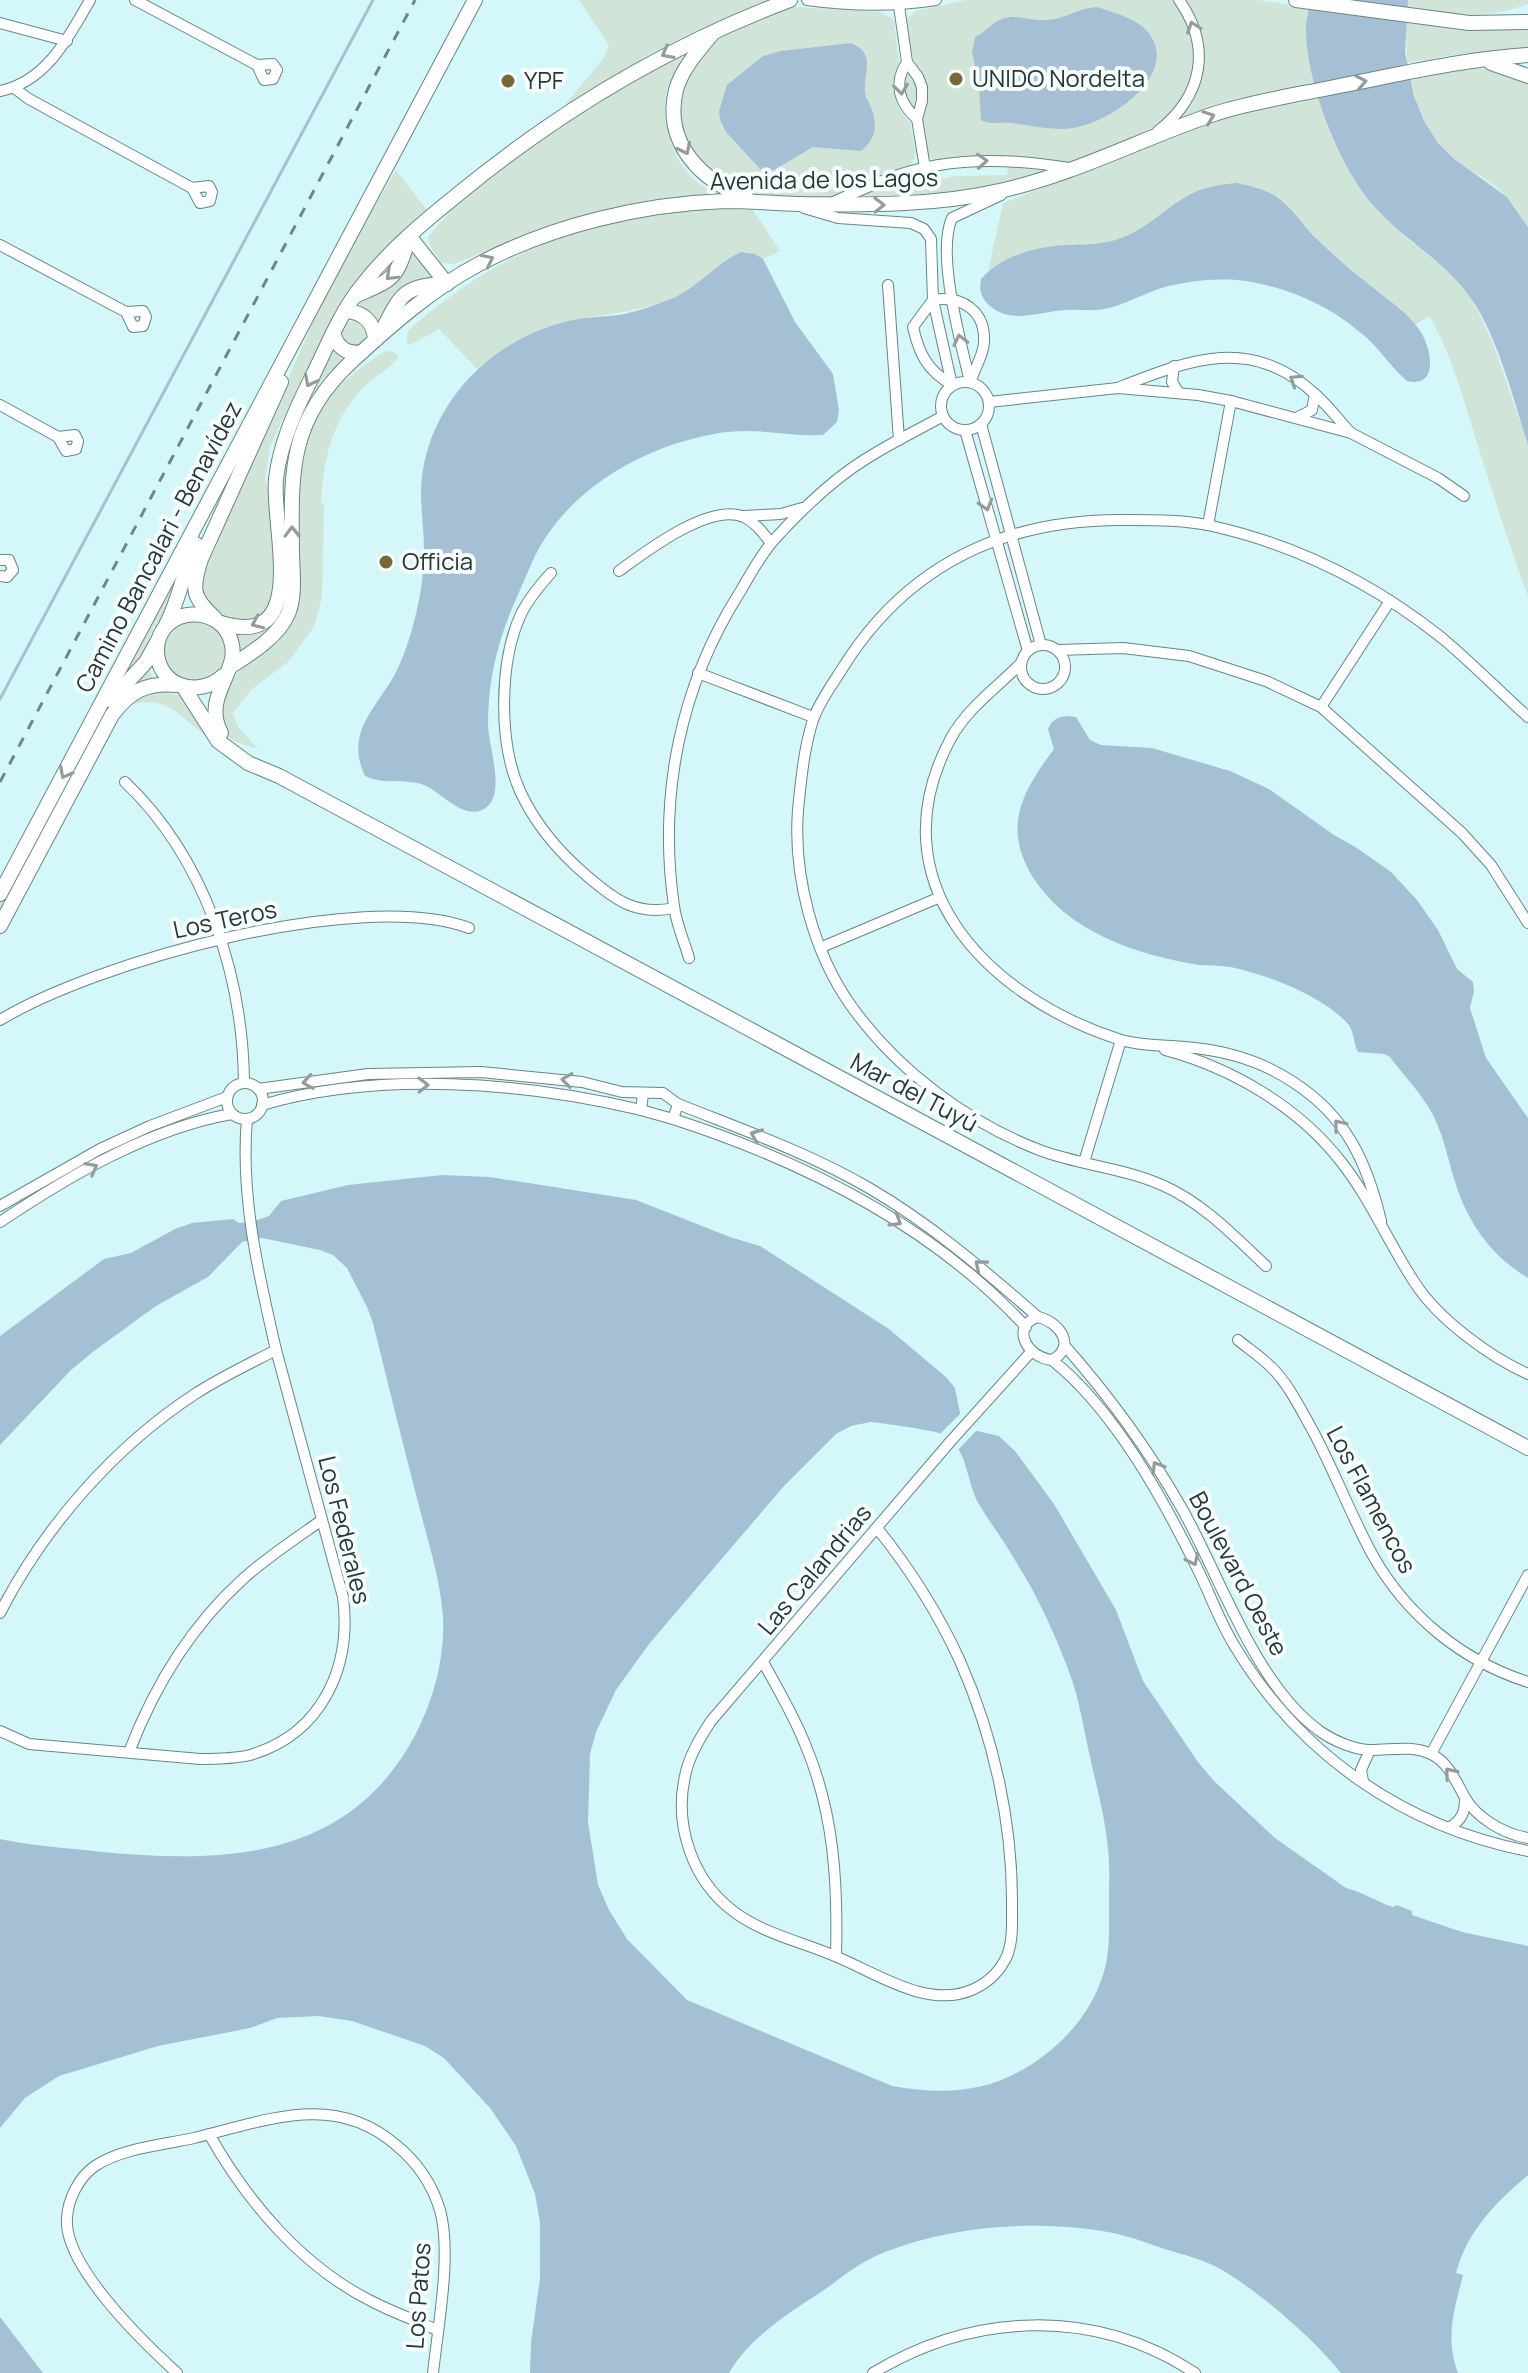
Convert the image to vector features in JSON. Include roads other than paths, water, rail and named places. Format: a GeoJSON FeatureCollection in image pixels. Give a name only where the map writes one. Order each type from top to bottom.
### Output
{"type":"FeatureCollection","features":[{"type":"Feature","properties":{"kind":"street"},"geometry":{"type":"LineString","coordinates":[[0,91],[14,88],[40,70],[67,41],[90,0]]}},
{"type":"Feature","properties":{"kind":"street"},"geometry":{"type":"LineString","coordinates":[[135,0],[257,65]]}},
{"type":"Feature","properties":{"kind":"street","name":"Camino Bancalari - Benavídez"},"geometry":{"type":"LineString","coordinates":[[0,894],[475,0]]}},
{"type":"Feature","properties":{"kind":"street"},"geometry":{"type":"LineString","coordinates":[[345,311],[367,318],[377,338],[316,400],[299,441],[292,466],[293,585],[289,610],[270,638],[217,682],[201,689],[181,686],[169,679],[159,663],[158,644],[162,632],[176,618],[191,613],[236,628],[256,626],[272,615],[279,603],[281,585],[275,503],[280,458],[288,430],[333,333],[345,311],[353,297],[369,276],[409,236],[486,171],[555,121],[635,71],[716,30],[790,0]]}},
{"type":"Feature","properties":{"kind":"street"},"geometry":{"type":"LineString","coordinates":[[807,0],[899,6],[936,0]]}},
{"type":"Feature","properties":{"kind":"street"},"geometry":{"type":"LineString","coordinates":[[1147,140],[1184,107],[1198,74],[1200,57],[1197,35],[1179,0]]}},
{"type":"Feature","properties":{"kind":"street"},"geometry":{"type":"LineString","coordinates":[[1296,0],[1424,18],[1492,24],[1528,22]]}},
{"type":"Feature","properties":{"kind":"street"},"geometry":{"type":"LineString","coordinates":[[899,6],[907,62],[922,87],[917,119],[925,168]]}},
{"type":"Feature","properties":{"kind":"street"},"geometry":{"type":"LineString","coordinates":[[1492,24],[1528,10]]}},
{"type":"Feature","properties":{"kind":"street"},"geometry":{"type":"LineString","coordinates":[[0,23],[67,41]]}},
{"type":"Feature","properties":{"kind":"street"},"geometry":{"type":"LineString","coordinates":[[716,30],[685,70],[676,90],[676,127],[692,163],[705,176],[759,202]]}},
{"type":"Feature","properties":{"kind":"street","name":"Avenida de los Lagos"},"geometry":{"type":"LineString","coordinates":[[377,338],[447,284],[479,264],[559,231],[656,209],[724,201],[878,206],[939,202],[1029,184],[1076,169],[1215,114],[1430,68],[1528,55]]}},
{"type":"Feature","properties":{"kind":"street"},"geometry":{"type":"LineString","coordinates":[[1483,60],[1528,76]]}},
{"type":"Feature","properties":{"kind":"street"},"geometry":{"type":"LineString","coordinates":[[907,62],[898,80],[899,91],[904,105],[917,119]]}},
{"type":"Feature","properties":{"kind":"street"},"geometry":{"type":"LineString","coordinates":[[14,88],[192,188]]}},
{"type":"Feature","properties":{"kind":"street"},"geometry":{"type":"LineString","coordinates":[[827,204],[890,178],[964,162],[1003,160],[1076,169]]}},
{"type":"Feature","properties":{"kind":"street"},"geometry":{"type":"LineString","coordinates":[[970,382],[950,297],[947,229],[952,218],[1029,184]]}},
{"type":"Feature","properties":{"kind":"street"},"geometry":{"type":"LineString","coordinates":[[790,204],[838,218],[911,223],[924,229],[931,239],[933,300],[952,385]]}},
{"type":"Feature","properties":{"kind":"street"},"geometry":{"type":"LineString","coordinates":[[409,236],[447,284]]}},
{"type":"Feature","properties":{"kind":"street"},"geometry":{"type":"LineString","coordinates":[[0,245],[126,312]]}},
{"type":"Feature","properties":{"kind":"street","name":"Camino Bancalari - Benavídez"},"geometry":{"type":"LineString","coordinates":[[218,621],[202,607],[195,594],[201,559],[323,282]]}},
{"type":"Feature","properties":{"kind":"street"},"geometry":{"type":"LineString","coordinates":[[888,285],[899,440]]}},
{"type":"Feature","properties":{"kind":"street"},"geometry":{"type":"LineString","coordinates":[[952,385],[926,365],[913,327],[933,300],[950,297],[971,308],[983,331],[984,345],[970,382]]}},
{"type":"Feature","properties":{"kind":"street"},"geometry":{"type":"LineString","coordinates":[[333,333],[345,351],[362,352]]}},
{"type":"Feature","properties":{"kind":"street"},"geometry":{"type":"LineString","coordinates":[[1118,388],[1174,366],[1215,357],[1254,362],[1285,373],[1315,394],[1351,433]]}},
{"type":"Feature","properties":{"kind":"street"},"geometry":{"type":"LineString","coordinates":[[1174,366],[1172,382],[1179,393]]}},
{"type":"Feature","properties":{"kind":"street","name":"Camino Bancalari - Benavídez"},"geometry":{"type":"LineString","coordinates":[[83,739],[102,710],[146,662],[162,632],[176,604],[190,556],[236,466],[274,377]]}},
{"type":"Feature","properties":{"kind":"street"},"geometry":{"type":"LineString","coordinates":[[970,382],[983,390],[989,402],[987,417],[981,424],[965,430],[952,426],[943,416],[941,402],[952,385],[970,382]]}},
{"type":"Feature","properties":{"kind":"street"},"geometry":{"type":"LineString","coordinates":[[989,402],[1118,388],[1231,401],[1351,433],[1438,478],[1464,496]]}},
{"type":"Feature","properties":{"kind":"street"},"geometry":{"type":"LineString","coordinates":[[1298,417],[1312,410],[1315,394]]}},
{"type":"Feature","properties":{"kind":"street"},"geometry":{"type":"LineString","coordinates":[[1208,525],[1231,401]]}},
{"type":"Feature","properties":{"kind":"street"},"geometry":{"type":"LineString","coordinates":[[0,405],[58,437]]}},
{"type":"Feature","properties":{"kind":"street"},"geometry":{"type":"LineString","coordinates":[[689,958],[674,908],[668,832],[671,782],[679,734],[698,673],[724,617],[771,543],[809,506],[866,459],[943,416]]}},
{"type":"Feature","properties":{"kind":"street"},"geometry":{"type":"LineString","coordinates":[[981,424],[1041,645]]}},
{"type":"Feature","properties":{"kind":"street"},"geometry":{"type":"LineString","coordinates":[[965,430],[1028,651]]}},
{"type":"Feature","properties":{"kind":"street"},"geometry":{"type":"LineString","coordinates":[[619,571],[683,528],[709,518],[731,514],[781,514],[809,506]]}},
{"type":"Feature","properties":{"kind":"street"},"geometry":{"type":"LineString","coordinates":[[741,516],[757,525],[771,543]]}},
{"type":"Feature","properties":{"kind":"street"},"geometry":{"type":"LineString","coordinates":[[1266,1266],[1200,1207],[1164,1185],[1041,1150],[968,1114],[905,1066],[869,1030],[849,1003],[822,947],[803,896],[797,860],[801,782],[813,717],[854,649],[887,608],[930,573],[1009,534],[1093,519],[1208,525],[1314,558],[1370,587],[1442,638],[1528,717]]}},
{"type":"Feature","properties":{"kind":"street"},"geometry":{"type":"LineString","coordinates":[[0,560],[9,560],[13,570],[7,577],[0,576]]}},
{"type":"Feature","properties":{"kind":"street"},"geometry":{"type":"LineString","coordinates":[[551,573],[535,590],[522,613],[513,639],[507,673],[506,734],[519,788],[533,815],[565,857],[609,895],[639,910],[657,912],[674,908]]}},
{"type":"Feature","properties":{"kind":"street"},"geometry":{"type":"LineString","coordinates":[[1321,707],[1390,601]]}},
{"type":"Feature","properties":{"kind":"street"},"geometry":{"type":"LineString","coordinates":[[218,621],[232,643],[216,708],[218,726],[236,748],[279,776]]}},
{"type":"Feature","properties":{"kind":"street"},"geometry":{"type":"LineString","coordinates":[[1381,1221],[1373,1187],[1358,1151],[1340,1124],[1317,1099],[1292,1081],[1256,1061],[1235,1054],[1121,1040],[1053,1011],[997,972],[972,948],[938,898],[929,856],[926,814],[936,769],[953,735],[975,703],[1021,663],[1028,651],[1041,645],[1057,650],[1123,648],[1189,656],[1266,681],[1321,707],[1462,833],[1491,865],[1528,923]]}},
{"type":"Feature","properties":{"kind":"street"},"geometry":{"type":"LineString","coordinates":[[1064,668],[1091,648]]}},
{"type":"Feature","properties":{"kind":"street"},"geometry":{"type":"LineString","coordinates":[[996,685],[1010,682],[1038,688],[1052,687],[1062,678],[1064,668],[1063,658],[1057,650]]}},
{"type":"Feature","properties":{"kind":"street"},"geometry":{"type":"LineString","coordinates":[[1021,663],[1023,676],[1029,684]]}},
{"type":"Feature","properties":{"kind":"street"},"geometry":{"type":"LineString","coordinates":[[698,673],[813,717]]}},
{"type":"Feature","properties":{"kind":"street","name":"Camino Bancalari - Benavídez"},"geometry":{"type":"LineString","coordinates":[[0,926],[112,715],[124,699],[145,686],[181,686]]}},
{"type":"Feature","properties":{"kind":"street"},"geometry":{"type":"LineString","coordinates":[[181,686],[218,741],[248,763],[279,776]]}},
{"type":"Feature","properties":{"kind":"street","name":"Mar del Tuyú"},"geometry":{"type":"LineString","coordinates":[[279,776],[1528,1448]]}},
{"type":"Feature","properties":{"kind":"street"},"geometry":{"type":"LineString","coordinates":[[125,782],[158,817],[177,846],[206,903],[220,939],[237,1006],[244,1055],[244,1083]]}},
{"type":"Feature","properties":{"kind":"street"},"geometry":{"type":"LineString","coordinates":[[822,947],[938,898]]}},
{"type":"Feature","properties":{"kind":"street","name":"Los Teros"},"geometry":{"type":"LineString","coordinates":[[0,1020],[42,998],[96,977],[220,939],[323,922],[398,916],[424,916],[469,928]]}},
{"type":"Feature","properties":{"kind":"street"},"geometry":{"type":"LineString","coordinates":[[1084,1162],[1121,1040]]}},
{"type":"Feature","properties":{"kind":"street"},"geometry":{"type":"LineString","coordinates":[[1136,1042],[1187,1056],[1229,1074],[1280,1105],[1312,1131],[1342,1162],[1381,1221],[1416,1285],[1477,1345],[1528,1374]]}},
{"type":"Feature","properties":{"kind":"street"},"geometry":{"type":"LineString","coordinates":[[1229,1074],[1235,1054]]}},
{"type":"Feature","properties":{"kind":"street"},"geometry":{"type":"LineString","coordinates":[[455,1085],[456,1071]]}},
{"type":"Feature","properties":{"kind":"street"},"geometry":{"type":"LineString","coordinates":[[0,1206],[46,1177],[150,1126],[227,1097],[234,1087],[244,1083],[258,1089],[368,1074],[456,1071],[544,1077],[643,1094],[663,1093],[678,1104],[784,1146],[869,1188],[938,1232],[1038,1317],[1059,1327],[1065,1346],[1063,1353],[1052,1360],[1036,1357],[1024,1336],[1028,1322],[1038,1317]]}},
{"type":"Feature","properties":{"kind":"street"},"geometry":{"type":"LineString","coordinates":[[262,1105],[371,1087],[455,1085],[550,1092],[673,1119],[813,1173],[862,1199],[955,1262],[985,1286],[1026,1327]]}},
{"type":"Feature","properties":{"kind":"street"},"geometry":{"type":"LineString","coordinates":[[0,1222],[53,1189],[161,1136],[213,1117],[232,1114],[247,1119],[257,1114],[262,1105],[258,1089]]}},
{"type":"Feature","properties":{"kind":"street"},"geometry":{"type":"LineString","coordinates":[[641,1110],[643,1094]]}},
{"type":"Feature","properties":{"kind":"street"},"geometry":{"type":"LineString","coordinates":[[227,1097],[232,1114]]}},
{"type":"Feature","properties":{"kind":"street"},"geometry":{"type":"LineString","coordinates":[[673,1119],[678,1104]]}},
{"type":"Feature","properties":{"kind":"street","name":"Los Federales"},"geometry":{"type":"LineString","coordinates":[[0,1731],[29,1744],[200,1759],[246,1756],[280,1741],[312,1714],[328,1695],[338,1671],[346,1624],[336,1569],[276,1350],[254,1240],[245,1160],[247,1119]]}},
{"type":"Feature","properties":{"kind":"street"},"geometry":{"type":"LineString","coordinates":[[1342,1162],[1358,1151]]}},
{"type":"Feature","properties":{"kind":"street"},"geometry":{"type":"LineString","coordinates":[[46,1177],[53,1189]]}},
{"type":"Feature","properties":{"kind":"street"},"geometry":{"type":"LineString","coordinates":[[862,1199],[869,1188]]}},
{"type":"Feature","properties":{"kind":"street","name":"Los Flamencos"},"geometry":{"type":"LineString","coordinates":[[1238,1340],[1273,1368],[1299,1406],[1332,1467],[1371,1551],[1398,1593],[1435,1632],[1504,1674],[1528,1682]]}},
{"type":"Feature","properties":{"kind":"street","name":"Boulevard Oeste"},"geometry":{"type":"LineString","coordinates":[[1065,1346],[1123,1415],[1182,1509],[1235,1616],[1272,1678],[1296,1709],[1320,1732],[1340,1743],[1370,1750],[1407,1748],[1431,1754]]}},
{"type":"Feature","properties":{"kind":"street"},"geometry":{"type":"LineString","coordinates":[[0,1613],[47,1537],[117,1457],[194,1395],[276,1350]]}},
{"type":"Feature","properties":{"kind":"street","name":"Las Calandrias"},"geometry":{"type":"LineString","coordinates":[[877,1528],[909,1570],[960,1661],[982,1721],[1002,1795],[1013,1892],[1009,1953],[1000,1969],[987,1982],[959,1995],[943,1996],[915,1989],[768,1930],[734,1911],[716,1895],[692,1859],[685,1837],[682,1799],[692,1754],[711,1721],[950,1442],[1031,1352]]}},
{"type":"Feature","properties":{"kind":"street","name":"Boulevard Oeste"},"geometry":{"type":"LineString","coordinates":[[1052,1360],[1079,1384],[1109,1421],[1171,1515],[1233,1644],[1262,1686],[1314,1746],[1378,1794],[1405,1809],[1493,1845],[1528,1851]]}},
{"type":"Feature","properties":{"kind":"street"},"geometry":{"type":"LineString","coordinates":[[1171,1515],[1182,1509]]}},
{"type":"Feature","properties":{"kind":"street"},"geometry":{"type":"LineString","coordinates":[[129,1752],[159,1686],[195,1631],[243,1579],[322,1520]]}},
{"type":"Feature","properties":{"kind":"street"},"geometry":{"type":"LineString","coordinates":[[1450,1827],[1458,1822],[1465,1810],[1465,1798],[1459,1784],[1431,1754],[1528,1575]]}},
{"type":"Feature","properties":{"kind":"street"},"geometry":{"type":"LineString","coordinates":[[763,1662],[806,1746],[826,1811],[837,1880],[836,1956]]}},
{"type":"Feature","properties":{"kind":"street"},"geometry":{"type":"LineString","coordinates":[[1262,1686],[1272,1678]]}},
{"type":"Feature","properties":{"kind":"street"},"geometry":{"type":"LineString","coordinates":[[1363,1781],[1361,1770],[1370,1750]]}},
{"type":"Feature","properties":{"kind":"street"},"geometry":{"type":"LineString","coordinates":[[1465,1798],[1494,1825],[1528,1838]]}},
{"type":"Feature","properties":{"kind":"street","name":"Los Patos"},"geometry":{"type":"LineString","coordinates":[[177,2373],[129,2326],[72,2249],[67,2219],[74,2191],[93,2167],[123,2155],[278,2118],[321,2113],[366,2124],[393,2142],[425,2177],[439,2207],[444,2247],[433,2373]]}},
{"type":"Feature","properties":{"kind":"street"},"geometry":{"type":"LineString","coordinates":[[209,2134],[240,2185],[305,2255],[374,2303],[437,2330]]}},
{"type":"Feature","properties":{"kind":"street"},"geometry":{"type":"LineString","coordinates":[[873,2373],[912,2351],[945,2338],[986,2329],[1029,2325],[1069,2326],[1114,2337],[1160,2353],[1195,2373]]}},
{"type":"Feature","properties":{"kind":"water"},"geometry":{"type":"Polygon","coordinates":[[[1311,0],[1408,0],[1405,52],[1414,96],[1424,121],[1438,143],[1453,158],[1507,197],[1528,227],[1528,445],[1497,348],[1480,312],[1448,272],[1384,217],[1347,167],[1326,119],[1311,69],[1306,24],[1311,0]]]}},
{"type":"Feature","properties":{"kind":"water"},"geometry":{"type":"Polygon","coordinates":[[[1097,7],[1138,23],[1155,43],[1157,60],[1151,76],[1140,91],[1107,116],[1073,128],[1050,129],[981,120],[979,86],[972,52],[975,37],[1008,17],[1047,20],[1097,7]]]}},
{"type":"Feature","properties":{"kind":"water"},"geometry":{"type":"Polygon","coordinates":[[[851,43],[864,52],[866,58],[865,93],[875,124],[870,141],[861,151],[813,147],[774,170],[761,170],[726,132],[720,120],[719,111],[727,85],[763,56],[851,43]]]}},
{"type":"Feature","properties":{"kind":"water"},"geometry":{"type":"Polygon","coordinates":[[[1236,183],[1260,189],[1282,201],[1327,248],[1409,317],[1427,344],[1430,364],[1425,378],[1418,382],[1407,381],[1370,341],[1343,319],[1296,295],[1262,284],[1220,280],[1186,283],[1103,309],[1026,316],[999,312],[983,297],[981,279],[998,264],[1019,254],[1042,248],[1114,240],[1139,229],[1195,192],[1236,183]]]}},
{"type":"Feature","properties":{"kind":"water"},"geometry":{"type":"Polygon","coordinates":[[[741,252],[763,259],[795,322],[833,374],[839,410],[837,422],[823,435],[729,432],[665,447],[597,484],[559,519],[534,558],[496,655],[488,724],[495,789],[488,806],[480,811],[463,810],[424,785],[365,776],[358,746],[361,733],[372,709],[396,672],[414,623],[424,560],[422,477],[438,423],[452,399],[490,359],[513,343],[565,322],[625,314],[671,299],[741,252]]]}},
{"type":"Feature","properties":{"kind":"water"},"geometry":{"type":"Polygon","coordinates":[[[1076,717],[1090,740],[1101,745],[1152,748],[1230,771],[1269,789],[1391,872],[1417,900],[1438,930],[1457,969],[1473,982],[1470,1008],[1486,1058],[1528,1118],[1528,1278],[1504,1260],[1476,1228],[1457,1188],[1430,1109],[1390,1057],[1358,1052],[1350,1027],[1335,1012],[1303,992],[1261,975],[1230,967],[1175,961],[1105,938],[1064,912],[1047,895],[1023,858],[1018,841],[1018,824],[1020,809],[1033,779],[1054,749],[1048,729],[1055,720],[1076,717]]]}},
{"type":"Feature","properties":{"kind":"water"},"geometry":{"type":"Polygon","coordinates":[[[442,1175],[490,1177],[636,1200],[760,1246],[889,1329],[947,1378],[955,1388],[961,1418],[973,1430],[999,1436],[1015,1451],[1054,1504],[1116,1610],[1143,1681],[1214,1781],[1275,1838],[1346,1888],[1462,1932],[1528,1946],[1528,2175],[1484,2218],[1461,2258],[1456,2273],[1463,2275],[1451,2336],[1458,2373],[1341,2373],[1316,2345],[1269,2303],[1210,2264],[1113,2233],[1027,2226],[968,2230],[912,2243],[876,2256],[772,2326],[748,2348],[729,2373],[530,2373],[540,2278],[540,2222],[535,2194],[516,2146],[490,2108],[444,2058],[425,2046],[352,2021],[319,2016],[277,2018],[250,2028],[158,2046],[59,2076],[25,2098],[0,2128],[0,1839],[102,1852],[190,1856],[233,1854],[274,1846],[313,1833],[349,1813],[381,1784],[409,1746],[424,1717],[435,1685],[442,1651],[443,1618],[437,1576],[373,1323],[347,1268],[333,1255],[262,1238],[242,1242],[208,1277],[156,1306],[71,1370],[0,1445],[0,1336],[104,1259],[131,1253],[192,1223],[233,1219],[239,1223],[251,1222],[269,1216],[281,1201],[348,1185],[442,1175]],[[871,1422],[851,1426],[836,1434],[784,1486],[649,1644],[616,1690],[596,1732],[590,1754],[588,1822],[598,1885],[609,1910],[627,1939],[687,2000],[892,2086],[933,2091],[971,2088],[1007,2078],[1042,2057],[1074,2028],[1097,1992],[1108,1949],[1107,1836],[1079,1703],[1065,1662],[1030,1586],[975,1497],[959,1451],[943,1434],[871,1422]]]}},
{"type":"Feature","properties":{"kind":"water"},"geometry":{"type":"Polygon","coordinates":[[[0,2317],[43,2373],[0,2373],[0,2317]]]}},
{"type":"Feature","properties":{"kind":"waterway"},"geometry":{"type":"LineString","coordinates":[[0,699],[373,0]]}},
{"type":"Feature","properties":{"kind":"railway"},"geometry":{"type":"LineString","coordinates":[[0,782],[415,0]]}},
{"type":"Feature","properties":{"kind":"place","name":"UNIDO Nordelta"},"geometry":{"type":"Point","coordinates":[956,79]}},
{"type":"Feature","properties":{"kind":"place","name":"YPF"},"geometry":{"type":"Point","coordinates":[508,81]}},
{"type":"Feature","properties":{"kind":"place","name":"Officia"},"geometry":{"type":"Point","coordinates":[386,562]}}]}
